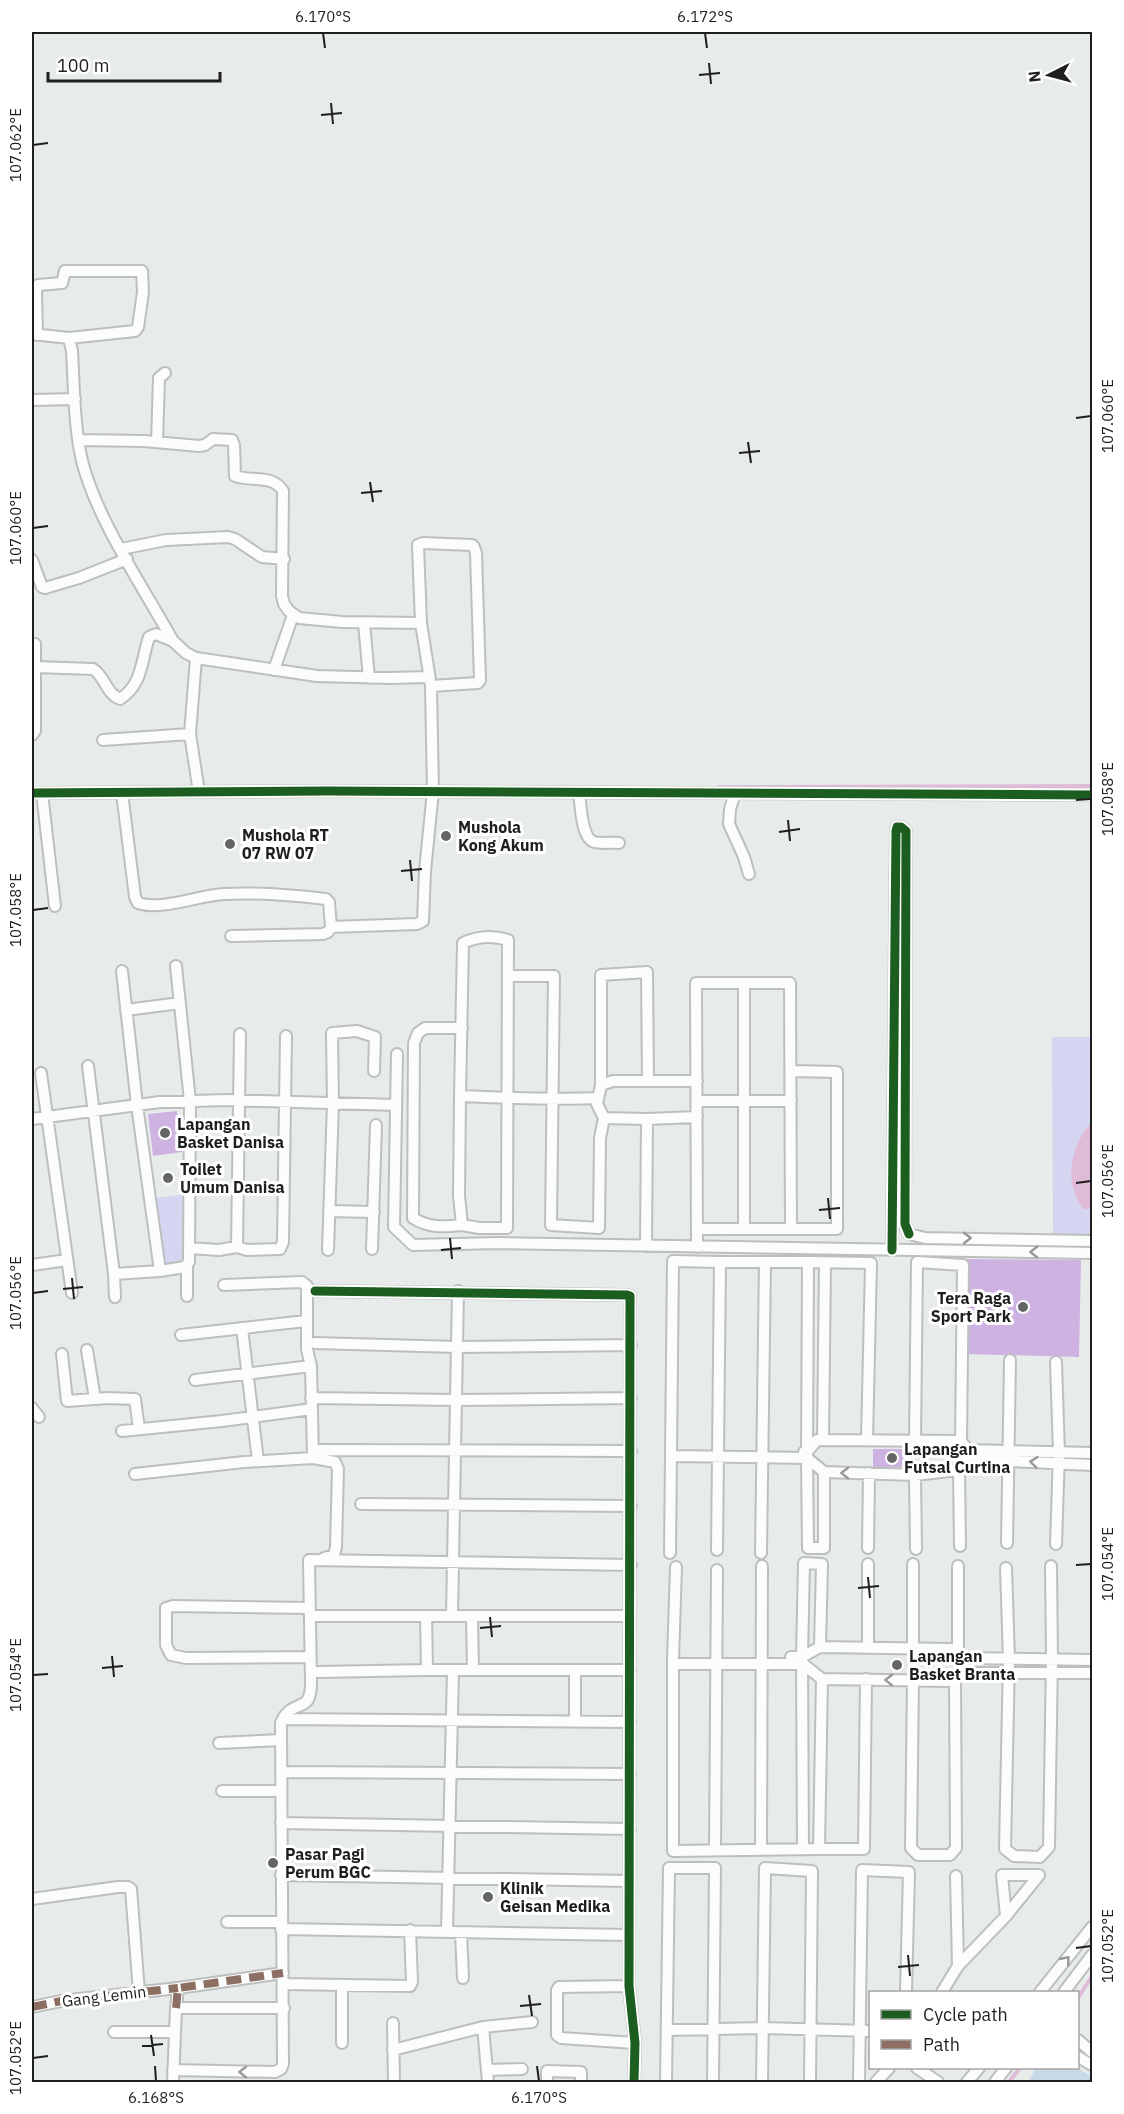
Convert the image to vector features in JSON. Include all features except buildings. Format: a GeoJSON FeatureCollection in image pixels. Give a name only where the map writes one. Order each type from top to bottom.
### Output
{"type":"FeatureCollection","features":[{"type":"Feature","properties":{"kind":"street"},"geometry":{"type":"LineString","coordinates":[[142,270],[143,292],[138,327],[135,331],[69,338],[34,334],[38,285],[62,283],[65,271],[142,270]]}},
{"type":"Feature","properties":{"kind":"street"},"geometry":{"type":"LineString","coordinates":[[69,338],[79,441],[90,483],[124,554],[173,641],[186,653],[196,658],[317,676],[429,682],[478,682],[480,680],[474,547],[418,544],[421,623],[429,682],[433,791],[425,871],[423,921],[417,924],[331,927]]}},
{"type":"Feature","properties":{"kind":"street"},"geometry":{"type":"LineString","coordinates":[[157,442],[159,380],[165,373]]}},
{"type":"Feature","properties":{"kind":"street"},"geometry":{"type":"LineString","coordinates":[[32,400],[75,399]]}},
{"type":"Feature","properties":{"kind":"street"},"geometry":{"type":"LineString","coordinates":[[79,441],[114,440],[198,446],[205,445],[213,439],[232,440],[235,476],[268,480],[282,488],[284,560],[282,596],[284,604],[294,615],[319,621],[421,623]]}},
{"type":"Feature","properties":{"kind":"street"},"geometry":{"type":"LineString","coordinates":[[32,561],[42,587],[45,588],[79,578],[124,554],[166,540],[228,537],[235,539],[262,557],[284,560]]}},
{"type":"Feature","properties":{"kind":"street"},"geometry":{"type":"LineString","coordinates":[[274,670],[294,615]]}},
{"type":"Feature","properties":{"kind":"street"},"geometry":{"type":"LineString","coordinates":[[364,623],[369,678]]}},
{"type":"Feature","properties":{"kind":"street"},"geometry":{"type":"LineString","coordinates":[[35,667],[93,669],[99,673],[113,696],[120,699],[134,687],[140,674],[149,637],[156,634],[173,641]]}},
{"type":"Feature","properties":{"kind":"street"},"geometry":{"type":"LineString","coordinates":[[32,735],[34,731],[35,644]]}},
{"type":"Feature","properties":{"kind":"street"},"geometry":{"type":"LineString","coordinates":[[196,658],[190,734],[199,792]]}},
{"type":"Feature","properties":{"kind":"street"},"geometry":{"type":"LineString","coordinates":[[103,740],[190,734]]}},
{"type":"Feature","properties":{"kind":"street"},"geometry":{"type":"LineString","coordinates":[[55,906],[37,793],[433,791],[1092,795]]}},
{"type":"Feature","properties":{"kind":"street"},"geometry":{"type":"LineString","coordinates":[[122,793],[135,897],[138,903],[155,904],[222,894],[273,894],[321,898],[329,902],[331,927],[323,934],[231,936]]}},
{"type":"Feature","properties":{"kind":"street"},"geometry":{"type":"LineString","coordinates":[[579,793],[586,835],[595,842],[619,843]]}},
{"type":"Feature","properties":{"kind":"street"},"geometry":{"type":"LineString","coordinates":[[735,793],[730,809],[729,825],[749,874]]}},
{"type":"Feature","properties":{"kind":"street"},"geometry":{"type":"LineString","coordinates":[[892,1250],[897,827],[902,827],[906,831],[905,1224],[909,1234]]}},
{"type":"Feature","properties":{"kind":"street"},"geometry":{"type":"LineString","coordinates":[[462,1028],[425,1028],[418,1033],[414,1043],[413,1218],[424,1225],[441,1227],[462,1225],[479,1228],[507,1228],[508,940],[496,936],[475,938],[464,943],[459,1196],[462,1225]]}},
{"type":"Feature","properties":{"kind":"street"},"geometry":{"type":"LineString","coordinates":[[176,966],[190,1101],[189,1248],[186,1296]]}},
{"type":"Feature","properties":{"kind":"street"},"geometry":{"type":"LineString","coordinates":[[122,971],[137,1105],[160,1271]]}},
{"type":"Feature","properties":{"kind":"street"},"geometry":{"type":"LineString","coordinates":[[509,976],[554,976],[551,1226],[599,1227],[600,1138],[604,1118],[597,1104],[601,1085],[601,975],[647,972],[648,1081]]}},
{"type":"Feature","properties":{"kind":"street"},"geometry":{"type":"LineString","coordinates":[[697,1247],[696,983],[790,983],[791,1229]]}},
{"type":"Feature","properties":{"kind":"street"},"geometry":{"type":"LineString","coordinates":[[744,983],[744,1229]]}},
{"type":"Feature","properties":{"kind":"street"},"geometry":{"type":"LineString","coordinates":[[126,1010],[180,1003]]}},
{"type":"Feature","properties":{"kind":"street"},"geometry":{"type":"LineString","coordinates":[[328,1250],[333,1104],[332,1033],[357,1031],[375,1038],[375,1071]]}},
{"type":"Feature","properties":{"kind":"street"},"geometry":{"type":"LineString","coordinates":[[237,1247],[240,1034]]}},
{"type":"Feature","properties":{"kind":"street"},"geometry":{"type":"LineString","coordinates":[[189,1248],[280,1249],[283,1242],[286,1036]]}},
{"type":"Feature","properties":{"kind":"street"},"geometry":{"type":"LineString","coordinates":[[397,1054],[394,1227],[413,1245],[499,1243],[1092,1253]]}},
{"type":"Feature","properties":{"kind":"street"},"geometry":{"type":"LineString","coordinates":[[88,1066],[115,1297]]}},
{"type":"Feature","properties":{"kind":"street"},"geometry":{"type":"LineString","coordinates":[[697,1229],[837,1229],[837,1071],[790,1071]]}},
{"type":"Feature","properties":{"kind":"street"},"geometry":{"type":"LineString","coordinates":[[41,1072],[72,1293]]}},
{"type":"Feature","properties":{"kind":"street"},"geometry":{"type":"LineString","coordinates":[[601,1085],[614,1082],[697,1081]]}},
{"type":"Feature","properties":{"kind":"street"},"geometry":{"type":"LineString","coordinates":[[460,1096],[554,1100],[598,1098]]}},
{"type":"Feature","properties":{"kind":"street"},"geometry":{"type":"LineString","coordinates":[[32,1119],[137,1105],[190,1101],[396,1105]]}},
{"type":"Feature","properties":{"kind":"street"},"geometry":{"type":"LineString","coordinates":[[697,1101],[791,1101]]}},
{"type":"Feature","properties":{"kind":"street"},"geometry":{"type":"LineString","coordinates":[[604,1118],[697,1117]]}},
{"type":"Feature","properties":{"kind":"street"},"geometry":{"type":"LineString","coordinates":[[646,1246],[647,1119]]}},
{"type":"Feature","properties":{"kind":"street"},"geometry":{"type":"LineString","coordinates":[[372,1249],[376,1125]]}},
{"type":"Feature","properties":{"kind":"street"},"geometry":{"type":"LineString","coordinates":[[329,1211],[374,1212]]}},
{"type":"Feature","properties":{"kind":"street"},"geometry":{"type":"LineString","coordinates":[[892,1250],[902,1244],[909,1234]]}},
{"type":"Feature","properties":{"kind":"street"},"geometry":{"type":"LineString","coordinates":[[909,1234],[925,1238],[1092,1241]]}},
{"type":"Feature","properties":{"kind":"street"},"geometry":{"type":"LineString","coordinates":[[32,1265],[67,1260]]}},
{"type":"Feature","properties":{"kind":"street"},"geometry":{"type":"LineString","coordinates":[[670,1553],[673,1261],[871,1263],[867,1440]]}},
{"type":"Feature","properties":{"kind":"street"},"geometry":{"type":"LineString","coordinates":[[717,1550],[720,1262]]}},
{"type":"Feature","properties":{"kind":"street"},"geometry":{"type":"LineString","coordinates":[[761,1553],[765,1262]]}},
{"type":"Feature","properties":{"kind":"street"},"geometry":{"type":"LineString","coordinates":[[808,1262],[808,1548],[824,1548],[824,1472]]}},
{"type":"Feature","properties":{"kind":"street"},"geometry":{"type":"LineString","coordinates":[[915,1440],[917,1262],[963,1265],[965,1450],[959,1470],[960,1546]]}},
{"type":"Feature","properties":{"kind":"street"},"geometry":{"type":"LineString","coordinates":[[823,1440],[825,1263]]}},
{"type":"Feature","properties":{"kind":"street"},"geometry":{"type":"LineString","coordinates":[[114,1274],[179,1269],[187,1264]]}},
{"type":"Feature","properties":{"kind":"street"},"geometry":{"type":"LineString","coordinates":[[224,1285],[302,1282],[307,1286],[307,1349],[311,1366],[311,1403],[316,1454]]}},
{"type":"Feature","properties":{"kind":"street"},"geometry":{"type":"LineString","coordinates":[[315,1291],[627,1294],[631,1298],[629,1986],[634,2043],[634,2082]]}},
{"type":"Feature","properties":{"kind":"street"},"geometry":{"type":"LineString","coordinates":[[452,1615],[458,1291]]}},
{"type":"Feature","properties":{"kind":"street"},"geometry":{"type":"LineString","coordinates":[[181,1335],[306,1321]]}},
{"type":"Feature","properties":{"kind":"street"},"geometry":{"type":"LineString","coordinates":[[242,1328],[258,1461]]}},
{"type":"Feature","properties":{"kind":"street"},"geometry":{"type":"LineString","coordinates":[[315,1343],[457,1347],[632,1345]]}},
{"type":"Feature","properties":{"kind":"street"},"geometry":{"type":"LineString","coordinates":[[87,1350],[95,1399]]}},
{"type":"Feature","properties":{"kind":"street"},"geometry":{"type":"LineString","coordinates":[[62,1354],[68,1401],[135,1399],[139,1429]]}},
{"type":"Feature","properties":{"kind":"street"},"geometry":{"type":"LineString","coordinates":[[1007,1542],[1010,1360]]}},
{"type":"Feature","properties":{"kind":"street"},"geometry":{"type":"LineString","coordinates":[[1056,1362],[1058,1459],[1056,1544]]}},
{"type":"Feature","properties":{"kind":"street"},"geometry":{"type":"LineString","coordinates":[[195,1380],[311,1366]]}},
{"type":"Feature","properties":{"kind":"street"},"geometry":{"type":"LineString","coordinates":[[122,1431],[253,1417],[311,1403],[631,1398]]}},
{"type":"Feature","properties":{"kind":"street"},"geometry":{"type":"LineString","coordinates":[[32,1408],[39,1417]]}},
{"type":"Feature","properties":{"kind":"street"},"geometry":{"type":"LineString","coordinates":[[807,1455],[817,1440],[915,1440],[965,1450],[1058,1459],[1092,1465]]}},
{"type":"Feature","properties":{"kind":"street"},"geometry":{"type":"LineString","coordinates":[[135,1474],[316,1454],[456,1450],[631,1451]]}},
{"type":"Feature","properties":{"kind":"street"},"geometry":{"type":"LineString","coordinates":[[672,1453],[807,1455],[824,1472],[915,1475],[959,1470]]}},
{"type":"Feature","properties":{"kind":"street"},"geometry":{"type":"LineString","coordinates":[[316,1454],[334,1462],[338,1469],[336,1547],[334,1555],[318,1559]]}},
{"type":"Feature","properties":{"kind":"street"},"geometry":{"type":"LineString","coordinates":[[1058,1459],[1092,1454]]}},
{"type":"Feature","properties":{"kind":"street"},"geometry":{"type":"LineString","coordinates":[[868,1548],[869,1473]]}},
{"type":"Feature","properties":{"kind":"street"},"geometry":{"type":"LineString","coordinates":[[915,1475],[915,1550]]}},
{"type":"Feature","properties":{"kind":"street"},"geometry":{"type":"LineString","coordinates":[[361,1504],[631,1506]]}},
{"type":"Feature","properties":{"kind":"street"},"geometry":{"type":"LineString","coordinates":[[173,2070],[278,2072],[283,2064],[281,1722],[289,1710],[307,1702],[309,1698],[313,1612],[309,1560],[631,1565]]}},
{"type":"Feature","properties":{"kind":"street"},"geometry":{"type":"LineString","coordinates":[[803,1849],[804,1563],[822,1564],[820,1647]]}},
{"type":"Feature","properties":{"kind":"street"},"geometry":{"type":"LineString","coordinates":[[868,1564],[868,1648]]}},
{"type":"Feature","properties":{"kind":"street"},"geometry":{"type":"LineString","coordinates":[[913,1564],[913,1649]]}},
{"type":"Feature","properties":{"kind":"street"},"geometry":{"type":"LineString","coordinates":[[761,1850],[762,1566]]}},
{"type":"Feature","properties":{"kind":"street"},"geometry":{"type":"LineString","coordinates":[[913,1680],[911,1848],[918,1855],[950,1855],[956,1848],[958,1566]]}},
{"type":"Feature","properties":{"kind":"street"},"geometry":{"type":"LineString","coordinates":[[1006,1568],[1009,1673],[1005,1849],[1014,1856],[1040,1857],[1049,1847],[1051,1566]]}},
{"type":"Feature","properties":{"kind":"street"},"geometry":{"type":"LineString","coordinates":[[676,1567],[673,1661],[673,1851],[864,1849],[866,1679]]}},
{"type":"Feature","properties":{"kind":"street"},"geometry":{"type":"LineString","coordinates":[[715,1850],[717,1570]]}},
{"type":"Feature","properties":{"kind":"street"},"geometry":{"type":"LineString","coordinates":[[311,1657],[186,1658],[171,1655],[166,1645],[166,1608],[173,1606],[426,1616],[629,1616]]}},
{"type":"Feature","properties":{"kind":"street"},"geometry":{"type":"LineString","coordinates":[[426,1616],[427,1670]]}},
{"type":"Feature","properties":{"kind":"street"},"geometry":{"type":"LineString","coordinates":[[472,1616],[473,1670]]}},
{"type":"Feature","properties":{"kind":"street"},"geometry":{"type":"LineString","coordinates":[[673,1661],[802,1660],[820,1647],[951,1649],[959,1655],[1009,1659],[1092,1660]]}},
{"type":"Feature","properties":{"kind":"street"},"geometry":{"type":"LineString","coordinates":[[802,1660],[822,1679],[948,1681],[958,1675],[1092,1673]]}},
{"type":"Feature","properties":{"kind":"street"},"geometry":{"type":"LineString","coordinates":[[447,1932],[453,1670]]}},
{"type":"Feature","properties":{"kind":"street"},"geometry":{"type":"LineString","coordinates":[[575,1670],[575,1722]]}},
{"type":"Feature","properties":{"kind":"street"},"geometry":{"type":"LineString","coordinates":[[318,1672],[630,1670]]}},
{"type":"Feature","properties":{"kind":"street"},"geometry":{"type":"LineString","coordinates":[[819,1849],[822,1679]]}},
{"type":"Feature","properties":{"kind":"street"},"geometry":{"type":"LineString","coordinates":[[281,1722],[288,1718],[452,1722],[630,1722]]}},
{"type":"Feature","properties":{"kind":"street"},"geometry":{"type":"LineString","coordinates":[[219,1743],[281,1740]]}},
{"type":"Feature","properties":{"kind":"street"},"geometry":{"type":"LineString","coordinates":[[280,1772],[630,1774]]}},
{"type":"Feature","properties":{"kind":"street"},"geometry":{"type":"LineString","coordinates":[[222,1791],[281,1791]]}},
{"type":"Feature","properties":{"kind":"street"},"geometry":{"type":"LineString","coordinates":[[281,1823],[630,1829]]}},
{"type":"Feature","properties":{"kind":"street"},"geometry":{"type":"LineString","coordinates":[[666,2082],[669,1868],[715,1868],[713,2082]]}},
{"type":"Feature","properties":{"kind":"street"},"geometry":{"type":"LineString","coordinates":[[762,2082],[765,1868],[812,1871],[810,2082]]}},
{"type":"Feature","properties":{"kind":"street"},"geometry":{"type":"LineString","coordinates":[[859,2082],[865,2031],[861,1870],[909,1872],[906,1991]]}},
{"type":"Feature","properties":{"kind":"street"},"geometry":{"type":"LineString","coordinates":[[281,1875],[629,1881]]}},
{"type":"Feature","properties":{"kind":"street"},"geometry":{"type":"LineString","coordinates":[[956,1876],[958,1966]]}},
{"type":"Feature","properties":{"kind":"street"},"geometry":{"type":"LineString","coordinates":[[32,1899],[118,1887],[131,1889],[139,1992]]}},
{"type":"Feature","properties":{"kind":"street"},"geometry":{"type":"LineString","coordinates":[[943,1991],[958,1966],[1006,1916]]}},
{"type":"Feature","properties":{"kind":"street"},"geometry":{"type":"LineString","coordinates":[[227,1922],[461,1933],[629,1935]]}},
{"type":"Feature","properties":{"kind":"street"},"geometry":{"type":"LineString","coordinates":[[1041,1991],[1092,1927]]}},
{"type":"Feature","properties":{"kind":"street","name":"Gang Lemin"},"geometry":{"type":"LineString","coordinates":[[32,2007],[61,2001],[139,1992],[283,1979],[342,1986],[410,1986],[412,1982],[410,1930]]}},
{"type":"Feature","properties":{"kind":"street"},"geometry":{"type":"LineString","coordinates":[[461,1933],[463,1978]]}},
{"type":"Feature","properties":{"kind":"street"},"geometry":{"type":"LineString","coordinates":[[1065,1991],[1092,1955]]}},
{"type":"Feature","properties":{"kind":"street"},"geometry":{"type":"LineString","coordinates":[[342,1986],[342,2043]]}},
{"type":"Feature","properties":{"kind":"street"},"geometry":{"type":"LineString","coordinates":[[629,1986],[559,1987],[557,1990],[557,2035],[561,2038],[634,2043]]}},
{"type":"Feature","properties":{"kind":"street"},"geometry":{"type":"LineString","coordinates":[[173,2082],[177,1988]]}},
{"type":"Feature","properties":{"kind":"street"},"geometry":{"type":"LineString","coordinates":[[176,2008],[284,2008]]}},
{"type":"Feature","properties":{"kind":"street"},"geometry":{"type":"LineString","coordinates":[[393,2050],[483,2027],[532,2022]]}},
{"type":"Feature","properties":{"kind":"street"},"geometry":{"type":"LineString","coordinates":[[393,2023],[394,2082]]}},
{"type":"Feature","properties":{"kind":"street"},"geometry":{"type":"LineString","coordinates":[[483,2027],[485,2079],[522,2069]]}},
{"type":"Feature","properties":{"kind":"street"},"geometry":{"type":"LineString","coordinates":[[667,2030],[763,2028],[865,2031]]}},
{"type":"Feature","properties":{"kind":"street"},"geometry":{"type":"LineString","coordinates":[[114,2032],[174,2032]]}},
{"type":"Feature","properties":{"kind":"street"},"geometry":{"type":"LineString","coordinates":[[1079,2042],[1092,2052]]}},
{"type":"Feature","properties":{"kind":"street"},"geometry":{"type":"LineString","coordinates":[[876,2082],[887,2069]]}},
{"type":"Feature","properties":{"kind":"street"},"geometry":{"type":"LineString","coordinates":[[920,2069],[938,2082]]}},
{"type":"Feature","properties":{"kind":"street"},"geometry":{"type":"LineString","coordinates":[[967,2082],[977,2069]]}},
{"type":"Feature","properties":{"kind":"street"},"geometry":{"type":"LineString","coordinates":[[995,2082],[1005,2069]]}},
{"type":"Feature","properties":{"kind":"street"},"geometry":{"type":"LineString","coordinates":[[547,2082],[548,2072],[580,2072],[581,2082]]}},
{"type":"Feature","properties":{"kind":"shaded area"},"geometry":{"type":"Polygon","coordinates":[[[1052,1037],[1092,1037],[1092,1238],[1053,1239],[1052,1037]]]}},
{"type":"Feature","properties":{"kind":"shaded area","name":"Lapangan Basket Danisa"},"geometry":{"type":"Polygon","coordinates":[[[177,1111],[182,1152],[153,1156],[148,1114],[177,1111]]]}},
{"type":"Feature","properties":{"kind":"shaded area"},"geometry":{"type":"Polygon","coordinates":[[[1092,1122],[1092,1209],[1083,1209],[1073,1187],[1072,1164],[1078,1142],[1092,1122]]]}},
{"type":"Feature","properties":{"kind":"shaded area"},"geometry":{"type":"Polygon","coordinates":[[[186,1194],[184,1263],[165,1265],[156,1198],[186,1194]]]}},
{"type":"Feature","properties":{"kind":"shaded area","name":"Tera Raga Sport Park"},"geometry":{"type":"Polygon","coordinates":[[[967,1259],[1081,1260],[1079,1357],[965,1354],[967,1259]]]}},
{"type":"Feature","properties":{"kind":"shaded area","name":"Lapangan Futsal Curtina"},"geometry":{"type":"Polygon","coordinates":[[[873,1449],[910,1449],[910,1467],[873,1467],[873,1449]]]}},
{"type":"Feature","properties":{"kind":"shaded area"},"geometry":{"type":"Polygon","coordinates":[[[1035,2069],[1079,2069],[1092,2077],[1092,2082],[1028,2082],[1035,2069]]]}},
{"type":"Feature","properties":{"kind":"waterway"},"geometry":{"type":"LineString","coordinates":[[719,787],[1092,786]]}},
{"type":"Feature","properties":{"kind":"waterway"},"geometry":{"type":"LineString","coordinates":[[1079,1996],[1092,1976]]}},
{"type":"Feature","properties":{"kind":"waterway"},"geometry":{"type":"LineString","coordinates":[[1009,2082],[1019,2069]]}},
{"type":"Feature","properties":{"kind":"marked path"},"geometry":{"type":"LineString","coordinates":[[176,2008],[178,1988],[283,1973]]}},
{"type":"Feature","properties":{"kind":"marked path"},"geometry":{"type":"LineString","coordinates":[[32,2007],[61,2001],[178,1988]]}},
{"type":"Feature","properties":{"kind":"cycle path"},"geometry":{"type":"LineString","coordinates":[[32,793],[327,791],[1092,795]]}},
{"type":"Feature","properties":{"kind":"cycle path"},"geometry":{"type":"LineString","coordinates":[[892,1250],[897,827],[906,831],[905,1224],[909,1234]]}},
{"type":"Feature","properties":{"kind":"cycle path"},"geometry":{"type":"LineString","coordinates":[[315,1291],[630,1296],[629,1986],[635,2043],[634,2082]]}},
{"type":"Feature","properties":{"kind":"place","name":"Mushola Kong Akum"},"geometry":{"type":"Point","coordinates":[446,836]}},
{"type":"Feature","properties":{"kind":"place","name":"Mushola RT 07 RW 07"},"geometry":{"type":"Point","coordinates":[230,844]}},
{"type":"Feature","properties":{"kind":"place","name":"Lapangan Basket Danisa"},"geometry":{"type":"Point","coordinates":[165,1133]}},
{"type":"Feature","properties":{"kind":"place","name":"Toilet Umum Danisa"},"geometry":{"type":"Point","coordinates":[168,1178]}},
{"type":"Feature","properties":{"kind":"place","name":"Tera Raga Sport Park"},"geometry":{"type":"Point","coordinates":[1023,1307]}},
{"type":"Feature","properties":{"kind":"place","name":"Lapangan Futsal Curtina"},"geometry":{"type":"Point","coordinates":[892,1458]}},
{"type":"Feature","properties":{"kind":"place","name":"Lapangan Basket Branta"},"geometry":{"type":"Point","coordinates":[897,1665]}},
{"type":"Feature","properties":{"kind":"place","name":"Pasar Pagi Perum BGC"},"geometry":{"type":"Point","coordinates":[273,1863]}},
{"type":"Feature","properties":{"kind":"place","name":"Klinik Geisan Medika"},"geometry":{"type":"Point","coordinates":[488,1897]}}]}
